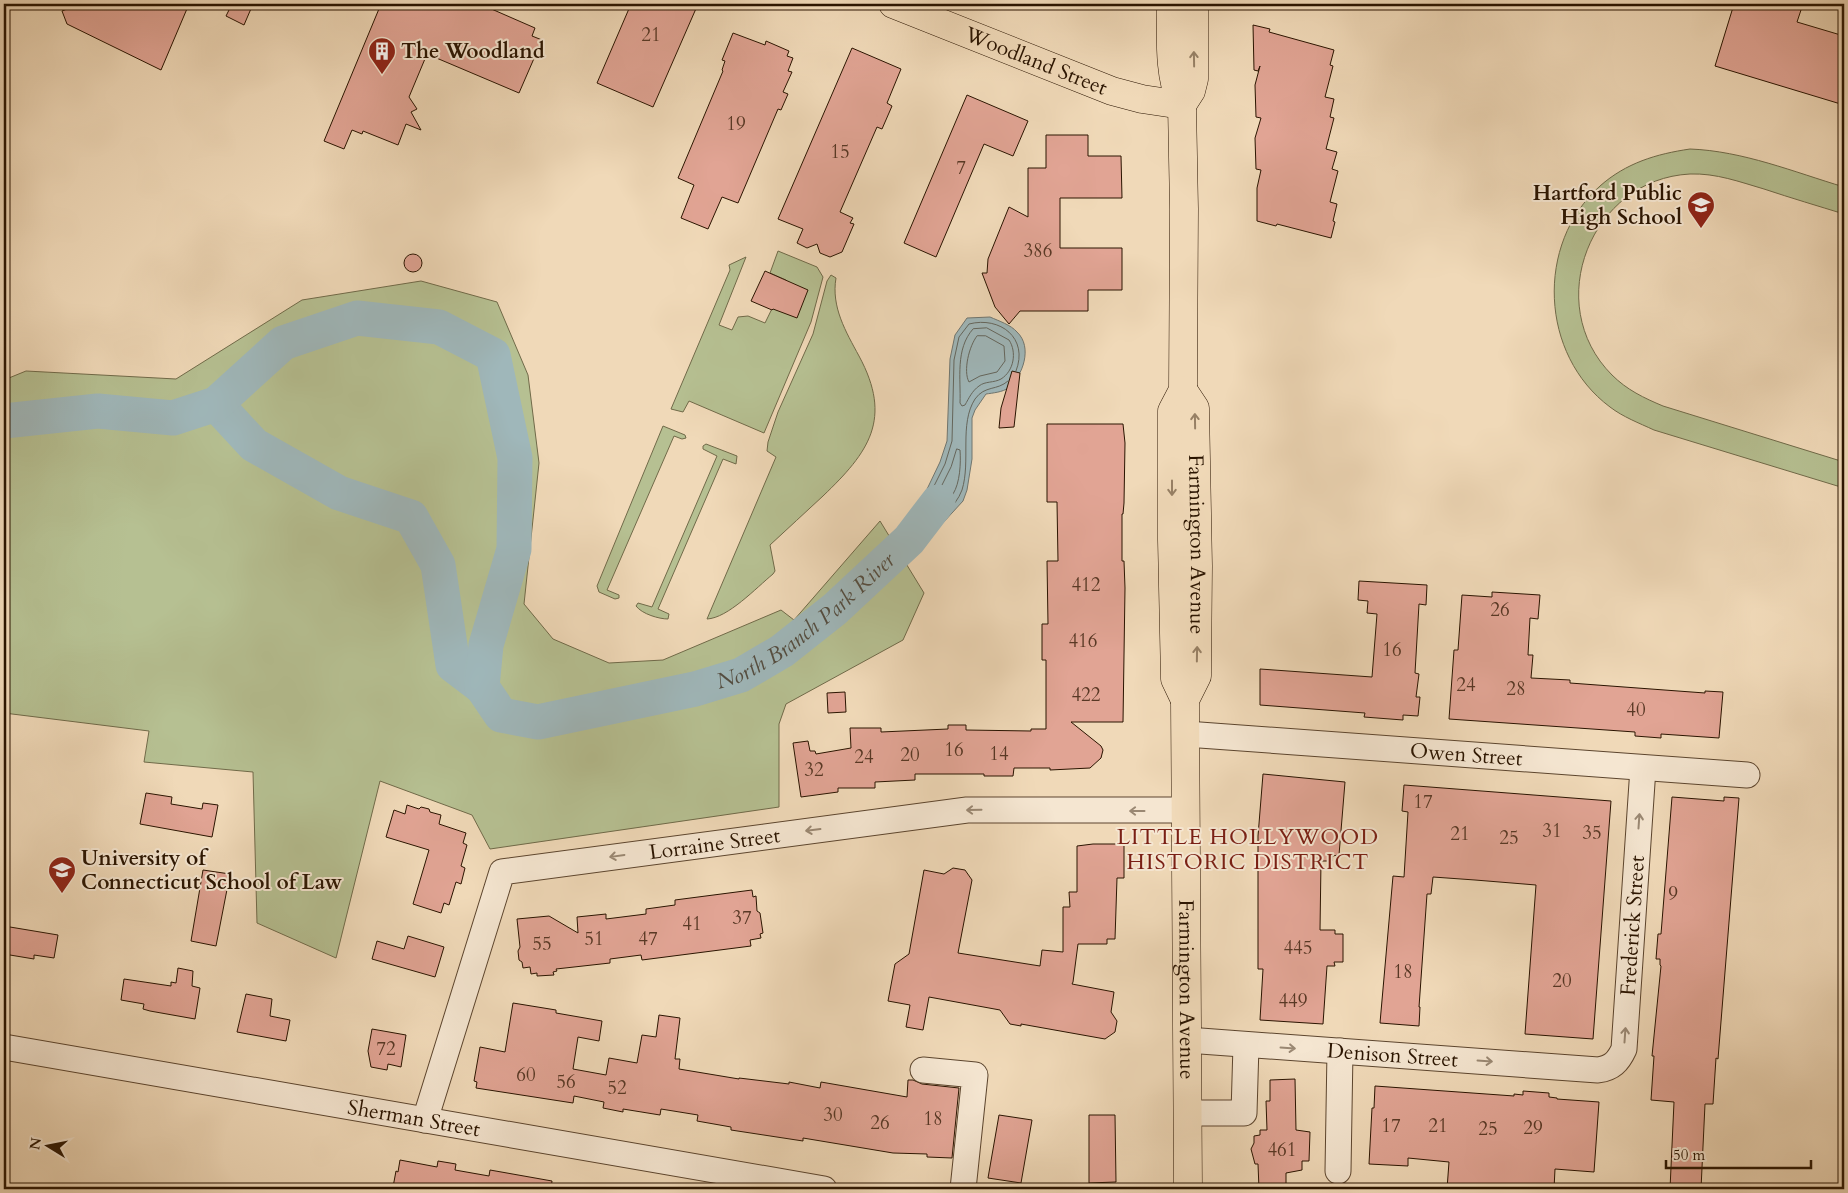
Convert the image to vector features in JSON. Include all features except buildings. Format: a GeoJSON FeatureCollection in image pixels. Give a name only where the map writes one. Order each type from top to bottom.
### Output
{"type":"FeatureCollection","features":[{"type":"Feature","properties":{"kind":"main road","name":"Woodland Street"},"geometry":{"type":"LineString","coordinates":[[893,4],[1112,90],[1142,99],[1182,105]]}},
{"type":"Feature","properties":{"kind":"main road","name":"Farmington Avenue"},"geometry":{"type":"LineString","coordinates":[[1170,4],[1172,61],[1177,94],[1182,105],[1184,209],[1183,390],[1195,408],[1198,566],[1197,676],[1185,700],[1188,1189]]}},
{"type":"Feature","properties":{"kind":"main road","name":"Farmington Avenue"},"geometry":{"type":"LineString","coordinates":[[1182,105],[1191,91],[1194,79],[1194,4]]}},
{"type":"Feature","properties":{"kind":"street","name":"Owen Street"},"geometry":{"type":"LineString","coordinates":[[1186,734],[1747,776]]}},
{"type":"Feature","properties":{"kind":"street","name":"Frederick Street"},"geometry":{"type":"LineString","coordinates":[[1598,1070],[1610,1068],[1620,1058],[1624,1049],[1642,768]]}},
{"type":"Feature","properties":{"kind":"street","name":"Lorraine Street"},"geometry":{"type":"LineString","coordinates":[[425,1120],[502,872],[967,810],[1186,810]]}},
{"type":"Feature","properties":{"kind":"street","name":"Denison Street"},"geometry":{"type":"LineString","coordinates":[[1187,1040],[1598,1070]]}},
{"type":"Feature","properties":{"kind":"street"},"geometry":{"type":"LineString","coordinates":[[1188,1114],[1244,1113],[1246,1044]]}},
{"type":"Feature","properties":{"kind":"street","name":"Sherman Street"},"geometry":{"type":"LineString","coordinates":[[4,1048],[824,1189]]}},
{"type":"Feature","properties":{"kind":"street"},"geometry":{"type":"LineString","coordinates":[[1338,1171],[1340,1051]]}},
{"type":"Feature","properties":{"kind":"street"},"geometry":{"type":"LineString","coordinates":[[923,1070],[975,1075],[963,1189]]}},
{"type":"Feature","properties":{"kind":"green space"},"geometry":{"type":"Polygon","coordinates":[[[1690,149],[1749,158],[1844,187],[1844,214],[1719,176],[1690,174],[1655,181],[1626,198],[1603,221],[1587,250],[1579,282],[1580,314],[1591,346],[1612,375],[1630,389],[1649,400],[1844,462],[1844,488],[1654,430],[1631,420],[1610,407],[1587,385],[1570,359],[1559,330],[1554,299],[1556,268],[1564,238],[1579,210],[1600,186],[1620,171],[1653,157],[1690,149]]]}},
{"type":"Feature","properties":{"kind":"green space"},"geometry":{"type":"Polygon","coordinates":[[[778,251],[817,267],[823,277],[811,322],[764,433],[689,401],[683,412],[671,409],[730,270],[729,265],[746,257],[719,325],[732,330],[738,317],[748,316],[765,323],[786,280],[770,273],[778,251]]]}},
{"type":"Feature","properties":{"kind":"green space"},"geometry":{"type":"Polygon","coordinates":[[[831,275],[836,278],[836,299],[841,319],[869,378],[874,398],[875,416],[871,433],[864,449],[839,480],[770,545],[775,571],[773,574],[733,608],[724,614],[707,619],[776,457],[767,451],[768,442],[778,412],[813,334],[827,281],[831,275]]]}},
{"type":"Feature","properties":{"kind":"green space"},"geometry":{"type":"Polygon","coordinates":[[[421,281],[497,302],[528,375],[539,463],[524,604],[553,639],[609,663],[663,660],[781,610],[794,620],[880,521],[924,593],[903,640],[786,704],[779,724],[779,807],[490,849],[472,815],[380,781],[336,958],[257,923],[253,772],[144,762],[149,731],[4,713],[4,380],[26,371],[176,379],[302,300],[421,281]]]}},
{"type":"Feature","properties":{"kind":"green space"},"geometry":{"type":"Polygon","coordinates":[[[663,426],[685,435],[686,438],[682,439],[674,436],[607,590],[619,595],[619,598],[615,599],[599,592],[597,586],[663,426]]]}},
{"type":"Feature","properties":{"kind":"green space"},"geometry":{"type":"Polygon","coordinates":[[[706,444],[737,456],[736,464],[723,459],[658,609],[669,614],[668,619],[646,614],[636,606],[638,603],[652,607],[717,456],[703,449],[703,446],[706,444]]]}},
{"type":"Feature","properties":{"kind":"water"},"geometry":{"type":"Polygon","coordinates":[[[990,317],[1012,327],[1022,338],[1025,353],[1022,369],[1008,388],[986,394],[975,410],[972,418],[972,459],[967,490],[963,501],[919,549],[909,540],[903,525],[918,508],[940,462],[947,441],[950,359],[955,335],[967,318],[990,317]]]}},
{"type":"Feature","properties":{"kind":"waterway","name":"North Branch Park River"},"geometry":{"type":"LineString","coordinates":[[4,421],[98,411],[173,418],[216,404],[283,343],[357,318],[439,327],[493,355],[515,458],[514,549],[486,645],[482,687],[501,715],[538,722],[695,689],[741,675],[782,651],[835,609],[909,540],[938,502]]}},
{"type":"Feature","properties":{"kind":"waterway","name":"North Branch Park River"},"geometry":{"type":"LineString","coordinates":[[216,404],[254,445],[339,493],[411,517],[438,565],[453,665],[482,687]]}},
{"type":"Feature","properties":{"kind":"place","name":"The Woodland"},"geometry":{"type":"Point","coordinates":[382,75]}},
{"type":"Feature","properties":{"kind":"place","name":"Hartford Public High School"},"geometry":{"type":"Point","coordinates":[1701,229]}},
{"type":"Feature","properties":{"kind":"place","name":"University of Connecticut School of Law"},"geometry":{"type":"Point","coordinates":[62,894]}},
{"type":"Feature","properties":{"kind":"district","name":"LITTLE HOLLYWOOD HISTORIC DISTRICT"},"geometry":{"type":"Point","coordinates":[1248,850]}}]}
